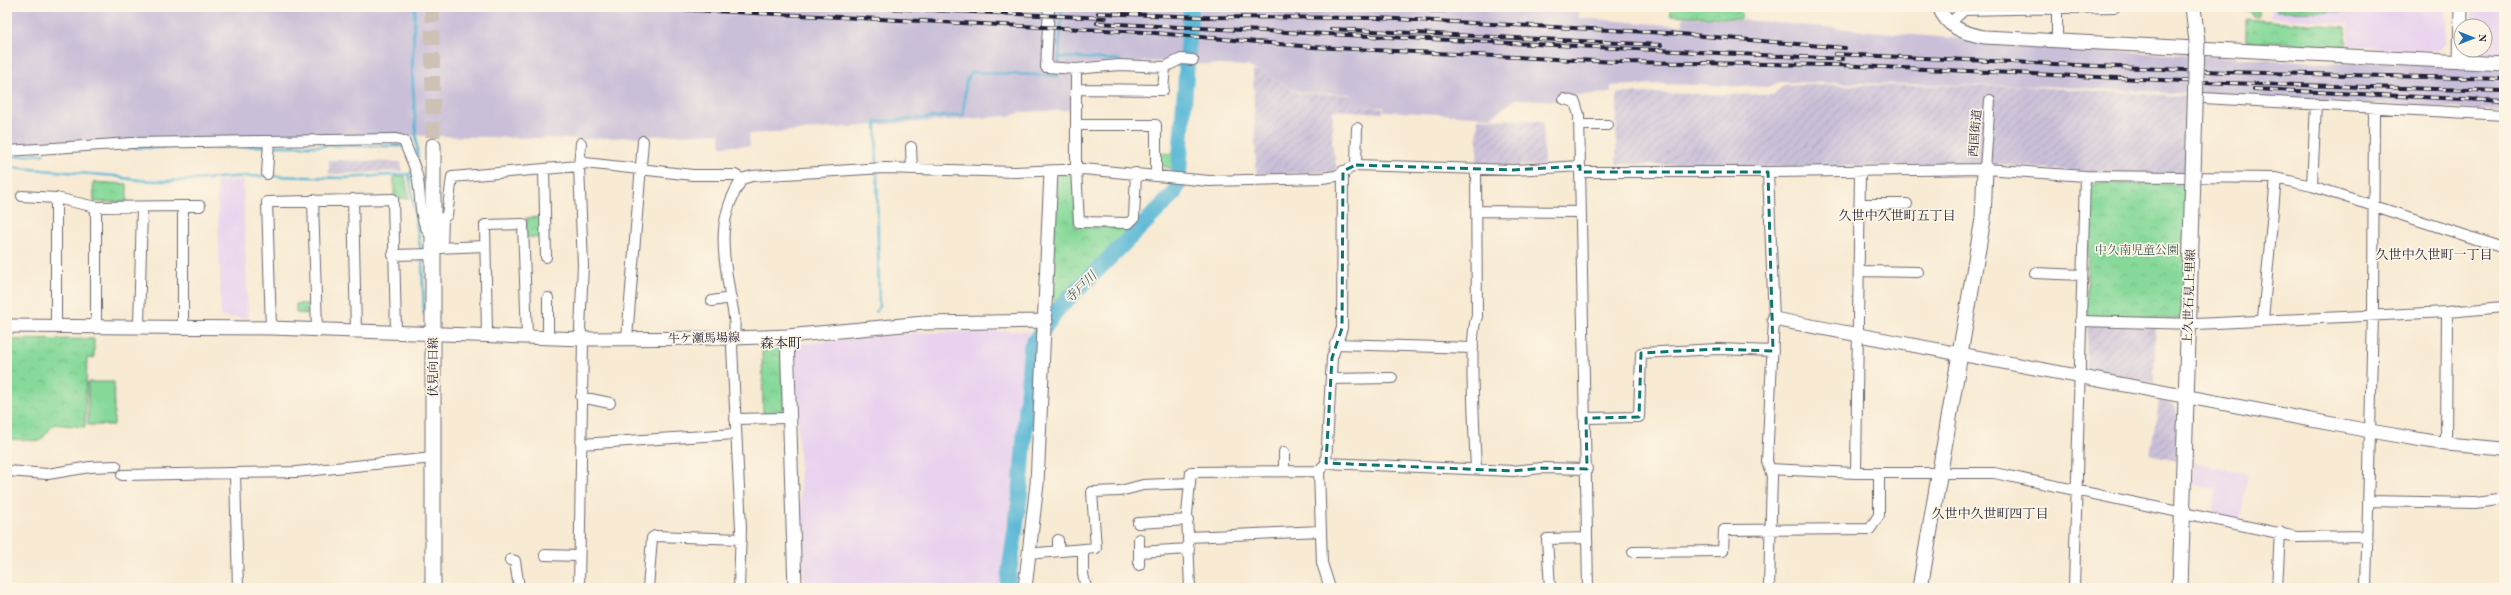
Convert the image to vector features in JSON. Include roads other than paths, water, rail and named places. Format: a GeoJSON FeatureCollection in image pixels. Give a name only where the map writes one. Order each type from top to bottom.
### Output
{"type":"FeatureCollection","features":[{"type":"Feature","properties":{"kind":"main road","name":"上久世石見上里線"},"geometry":{"type":"LineString","coordinates":[[2180,588],[2181,511],[2197,42],[2193,7]]}},
{"type":"Feature","properties":{"kind":"main road","name":"伏見向日線"},"geometry":{"type":"LineString","coordinates":[[433,146],[435,247],[433,333],[433,588]]}},
{"type":"Feature","properties":{"kind":"main road"},"geometry":{"type":"LineString","coordinates":[[1920,588],[1983,220],[1985,169]]}},
{"type":"Feature","properties":{"kind":"street"},"geometry":{"type":"LineString","coordinates":[[1049,7],[1046,67],[1076,69],[1119,65],[1165,67],[1188,60]]}},
{"type":"Feature","properties":{"kind":"street"},"geometry":{"type":"LineString","coordinates":[[1432,7],[1444,7]]}},
{"type":"Feature","properties":{"kind":"street"},"geometry":{"type":"LineString","coordinates":[[1939,7],[1949,24],[1957,30],[1984,37],[2504,64]]}},
{"type":"Feature","properties":{"kind":"street"},"geometry":{"type":"LineString","coordinates":[[1949,24],[1964,10],[2115,7]]}},
{"type":"Feature","properties":{"kind":"street"},"geometry":{"type":"LineString","coordinates":[[2460,7],[2460,62]]}},
{"type":"Feature","properties":{"kind":"street"},"geometry":{"type":"LineString","coordinates":[[2057,9],[2057,40]]}},
{"type":"Feature","properties":{"kind":"street"},"geometry":{"type":"LineString","coordinates":[[1076,89],[1163,90],[1165,67]]}},
{"type":"Feature","properties":{"kind":"street"},"geometry":{"type":"LineString","coordinates":[[1076,69],[1076,169],[1079,222],[1129,223],[1134,218],[1136,173]]}},
{"type":"Feature","properties":{"kind":"street"},"geometry":{"type":"LineString","coordinates":[[2203,98],[2504,116]]}},
{"type":"Feature","properties":{"kind":"street"},"geometry":{"type":"LineString","coordinates":[[1564,99],[1575,102],[1578,106],[1580,125],[1580,212],[1586,418],[1588,588]]}},
{"type":"Feature","properties":{"kind":"street","name":"西国街道"},"geometry":{"type":"LineString","coordinates":[[1985,169],[1990,100]]}},
{"type":"Feature","properties":{"kind":"street"},"geometry":{"type":"LineString","coordinates":[[2312,186],[2316,104]]}},
{"type":"Feature","properties":{"kind":"street"},"geometry":{"type":"LineString","coordinates":[[2366,588],[2373,314],[2374,108]]}},
{"type":"Feature","properties":{"kind":"street"},"geometry":{"type":"LineString","coordinates":[[1076,125],[1156,125],[1156,176]]}},
{"type":"Feature","properties":{"kind":"street"},"geometry":{"type":"LineString","coordinates":[[1580,125],[1608,125]]}},
{"type":"Feature","properties":{"kind":"street"},"geometry":{"type":"LineString","coordinates":[[1356,165],[1357,128]]}},
{"type":"Feature","properties":{"kind":"street"},"geometry":{"type":"LineString","coordinates":[[7,151],[132,143],[404,140],[417,173],[422,218],[435,247]]}},
{"type":"Feature","properties":{"kind":"street"},"geometry":{"type":"LineString","coordinates":[[267,174],[269,141]]}},
{"type":"Feature","properties":{"kind":"street"},"geometry":{"type":"LineString","coordinates":[[627,338],[643,141]]}},
{"type":"Feature","properties":{"kind":"street"},"geometry":{"type":"LineString","coordinates":[[579,588],[583,339],[580,329],[583,265],[579,166],[581,143]]}},
{"type":"Feature","properties":{"kind":"street"},"geometry":{"type":"LineString","coordinates":[[911,147],[912,169]]}},
{"type":"Feature","properties":{"kind":"street"},"geometry":{"type":"LineString","coordinates":[[435,247],[443,218],[447,215],[452,177],[579,166],[585,163],[641,168],[693,175],[735,175],[742,179]]}},
{"type":"Feature","properties":{"kind":"street"},"geometry":{"type":"LineString","coordinates":[[740,588],[741,539],[732,347],[736,330],[723,253],[725,212],[742,179],[752,176],[878,168],[1051,172],[1076,169],[1136,173],[1180,179],[1322,178],[1336,176],[1356,165],[1513,170],[1580,169],[1768,172],[1985,169],[2085,176],[2276,178],[2312,186],[2504,248]]}},
{"type":"Feature","properties":{"kind":"street"},"geometry":{"type":"LineString","coordinates":[[544,169],[546,257]]}},
{"type":"Feature","properties":{"kind":"street"},"geometry":{"type":"LineString","coordinates":[[1476,169],[1477,317],[1474,321],[1473,348],[1476,468]]}},
{"type":"Feature","properties":{"kind":"street"},"geometry":{"type":"LineString","coordinates":[[1330,588],[1322,563],[1319,471],[1326,462],[1331,379],[1335,344],[1342,328],[1343,171]]}},
{"type":"Feature","properties":{"kind":"street"},"geometry":{"type":"LineString","coordinates":[[1856,473],[1860,171]]}},
{"type":"Feature","properties":{"kind":"street"},"geometry":{"type":"LineString","coordinates":[[1025,588],[1037,484],[1046,321],[1051,172]]}},
{"type":"Feature","properties":{"kind":"street"},"geometry":{"type":"LineString","coordinates":[[1768,172],[1774,319],[1767,461],[1772,476],[1769,588]]}},
{"type":"Feature","properties":{"kind":"street"},"geometry":{"type":"LineString","coordinates":[[2074,588],[2085,176]]}},
{"type":"Feature","properties":{"kind":"street"},"geometry":{"type":"LineString","coordinates":[[2263,319],[2276,178]]}},
{"type":"Feature","properties":{"kind":"street"},"geometry":{"type":"LineString","coordinates":[[22,196],[56,198],[96,208],[200,206]]}},
{"type":"Feature","properties":{"kind":"street"},"geometry":{"type":"LineString","coordinates":[[56,198],[56,326]]}},
{"type":"Feature","properties":{"kind":"street"},"geometry":{"type":"LineString","coordinates":[[353,199],[356,332]]}},
{"type":"Feature","properties":{"kind":"street"},"geometry":{"type":"LineString","coordinates":[[271,328],[267,202],[393,199],[393,255],[396,333]]}},
{"type":"Feature","properties":{"kind":"street"},"geometry":{"type":"LineString","coordinates":[[313,200],[318,330]]}},
{"type":"Feature","properties":{"kind":"street"},"geometry":{"type":"LineString","coordinates":[[1860,204],[1907,204]]}},
{"type":"Feature","properties":{"kind":"street"},"geometry":{"type":"LineString","coordinates":[[183,206],[183,327]]}},
{"type":"Feature","properties":{"kind":"street"},"geometry":{"type":"LineString","coordinates":[[96,208],[96,326]]}},
{"type":"Feature","properties":{"kind":"street"},"geometry":{"type":"LineString","coordinates":[[140,326],[142,208]]}},
{"type":"Feature","properties":{"kind":"street"},"geometry":{"type":"LineString","coordinates":[[1476,211],[1580,212]]}},
{"type":"Feature","properties":{"kind":"street"},"geometry":{"type":"LineString","coordinates":[[487,335],[484,246],[485,225],[523,224],[527,336]]}},
{"type":"Feature","properties":{"kind":"street"},"geometry":{"type":"LineString","coordinates":[[393,255],[435,247],[484,246]]}},
{"type":"Feature","properties":{"kind":"street"},"geometry":{"type":"LineString","coordinates":[[1859,271],[1918,272]]}},
{"type":"Feature","properties":{"kind":"street"},"geometry":{"type":"LineString","coordinates":[[2035,273],[2082,275]]}},
{"type":"Feature","properties":{"kind":"street"},"geometry":{"type":"LineString","coordinates":[[548,298],[548,337]]}},
{"type":"Feature","properties":{"kind":"street"},"geometry":{"type":"LineString","coordinates":[[712,301],[731,298]]}},
{"type":"Feature","properties":{"kind":"street"},"geometry":{"type":"LineString","coordinates":[[2080,321],[2188,324],[2263,319],[2447,312],[2504,307]]}},
{"type":"Feature","properties":{"kind":"street"},"geometry":{"type":"LineString","coordinates":[[2446,444],[2447,312]]}},
{"type":"Feature","properties":{"kind":"street"},"geometry":{"type":"LineString","coordinates":[[1774,319],[1961,352],[2370,431],[2446,444],[2504,449]]}},
{"type":"Feature","properties":{"kind":"street","name":"牛ケ瀬馬場線"},"geometry":{"type":"LineString","coordinates":[[7,326],[271,328],[583,339],[734,338],[787,336],[924,323],[1046,321]]}},
{"type":"Feature","properties":{"kind":"street"},"geometry":{"type":"LineString","coordinates":[[787,336],[795,588]]}},
{"type":"Feature","properties":{"kind":"street"},"geometry":{"type":"LineString","coordinates":[[1335,344],[1473,348]]}},
{"type":"Feature","properties":{"kind":"street"},"geometry":{"type":"LineString","coordinates":[[1586,418],[1639,417],[1642,353],[1718,349],[1773,351]]}},
{"type":"Feature","properties":{"kind":"street"},"geometry":{"type":"LineString","coordinates":[[1331,379],[1392,378]]}},
{"type":"Feature","properties":{"kind":"street"},"geometry":{"type":"LineString","coordinates":[[581,397],[610,403]]}},
{"type":"Feature","properties":{"kind":"street"},"geometry":{"type":"LineString","coordinates":[[735,419],[789,418]]}},
{"type":"Feature","properties":{"kind":"street"},"geometry":{"type":"LineString","coordinates":[[581,444],[735,434]]}},
{"type":"Feature","properties":{"kind":"street"},"geometry":{"type":"LineString","coordinates":[[1284,452],[1284,471]]}},
{"type":"Feature","properties":{"kind":"street"},"geometry":{"type":"LineString","coordinates":[[122,475],[296,472],[433,458]]}},
{"type":"Feature","properties":{"kind":"street"},"geometry":{"type":"LineString","coordinates":[[1326,462],[1370,466],[1476,468],[1513,471],[1542,468],[1587,469]]}},
{"type":"Feature","properties":{"kind":"street"},"geometry":{"type":"LineString","coordinates":[[7,471],[48,474],[90,467],[116,466]]}},
{"type":"Feature","properties":{"kind":"street"},"geometry":{"type":"LineString","coordinates":[[1770,469],[1856,473],[1940,471],[1994,472],[2297,536],[2367,536]]}},
{"type":"Feature","properties":{"kind":"street"},"geometry":{"type":"LineString","coordinates":[[1190,588],[1188,520],[1191,472],[1319,471]]}},
{"type":"Feature","properties":{"kind":"street"},"geometry":{"type":"LineString","coordinates":[[235,473],[238,588]]}},
{"type":"Feature","properties":{"kind":"street"},"geometry":{"type":"LineString","coordinates":[[1633,552],[1722,551],[1724,530],[1870,529],[1879,515],[1879,473]]}},
{"type":"Feature","properties":{"kind":"street"},"geometry":{"type":"LineString","coordinates":[[1038,553],[1096,548],[1092,492],[1120,491],[1143,485],[1190,483]]}},
{"type":"Feature","properties":{"kind":"street"},"geometry":{"type":"LineString","coordinates":[[2368,501],[2476,503],[2504,499]]}},
{"type":"Feature","properties":{"kind":"street"},"geometry":{"type":"LineString","coordinates":[[1138,523],[1188,520]]}},
{"type":"Feature","properties":{"kind":"street"},"geometry":{"type":"LineString","coordinates":[[1189,537],[1321,531]]}},
{"type":"Feature","properties":{"kind":"street"},"geometry":{"type":"LineString","coordinates":[[2277,588],[2280,532]]}},
{"type":"Feature","properties":{"kind":"street"},"geometry":{"type":"LineString","coordinates":[[648,588],[652,538],[655,536],[741,539]]}},
{"type":"Feature","properties":{"kind":"street"},"geometry":{"type":"LineString","coordinates":[[1550,588],[1547,539],[1587,538]]}},
{"type":"Feature","properties":{"kind":"street"},"geometry":{"type":"LineString","coordinates":[[1139,539],[1140,565]]}},
{"type":"Feature","properties":{"kind":"street"},"geometry":{"type":"LineString","coordinates":[[1058,540],[1058,552]]}},
{"type":"Feature","properties":{"kind":"street"},"geometry":{"type":"LineString","coordinates":[[1140,552],[1189,549]]}},
{"type":"Feature","properties":{"kind":"street"},"geometry":{"type":"LineString","coordinates":[[1084,550],[1083,574],[1086,588]]}},
{"type":"Feature","properties":{"kind":"street"},"geometry":{"type":"LineString","coordinates":[[545,555],[579,556]]}},
{"type":"Feature","properties":{"kind":"street"},"geometry":{"type":"LineString","coordinates":[[510,560],[515,561],[519,588]]}},
{"type":"Feature","properties":{"kind":"waterway"},"geometry":{"type":"LineString","coordinates":[[415,7],[412,71],[418,164]]}},
{"type":"Feature","properties":{"kind":"waterway"},"geometry":{"type":"LineString","coordinates":[[1059,57],[1062,7]]}},
{"type":"Feature","properties":{"kind":"waterway","name":"寺戸川"},"geometry":{"type":"LineString","coordinates":[[1007,588],[1020,496],[1031,346],[1058,309],[1173,195],[1178,185],[1191,7]]}},
{"type":"Feature","properties":{"kind":"waterway"},"geometry":{"type":"LineString","coordinates":[[1059,65],[1059,57],[1120,60]]}},
{"type":"Feature","properties":{"kind":"waterway"},"geometry":{"type":"LineString","coordinates":[[1177,65],[1186,67]]}},
{"type":"Feature","properties":{"kind":"waterway"},"geometry":{"type":"LineString","coordinates":[[877,166],[876,122],[963,115],[966,82],[971,72],[1058,76],[1058,70]]}},
{"type":"Feature","properties":{"kind":"waterway"},"geometry":{"type":"LineString","coordinates":[[129,148],[266,146]]}},
{"type":"Feature","properties":{"kind":"waterway"},"geometry":{"type":"LineString","coordinates":[[271,146],[404,146]]}},
{"type":"Feature","properties":{"kind":"waterway"},"geometry":{"type":"LineString","coordinates":[[7,157],[44,154]]}},
{"type":"Feature","properties":{"kind":"waterway"},"geometry":{"type":"LineString","coordinates":[[7,167],[115,176],[151,181],[265,176]]}},
{"type":"Feature","properties":{"kind":"waterway"},"geometry":{"type":"LineString","coordinates":[[270,176],[344,178],[409,174],[413,171]]}},
{"type":"Feature","properties":{"kind":"waterway"},"geometry":{"type":"LineString","coordinates":[[876,312],[879,307],[877,171]]}},
{"type":"Feature","properties":{"kind":"waterway"},"geometry":{"type":"LineString","coordinates":[[409,174],[421,253]]}},
{"type":"Feature","properties":{"kind":"waterway"},"geometry":{"type":"LineString","coordinates":[[422,258],[424,314]]}},
{"type":"Feature","properties":{"kind":"tunnel"},"geometry":{"type":"LineString","coordinates":[[432,7],[433,146]]}},
{"type":"Feature","properties":{"kind":"railway"},"geometry":{"type":"LineString","coordinates":[[632,7],[1144,32],[1313,47],[1617,62],[1837,65],[2226,83],[2504,91]]}},
{"type":"Feature","properties":{"kind":"railway"},"geometry":{"type":"LineString","coordinates":[[865,7],[1105,18]]}},
{"type":"Feature","properties":{"kind":"railway"},"geometry":{"type":"LineString","coordinates":[[1098,13],[1204,17],[1377,18],[1668,33],[1845,48]]}},
{"type":"Feature","properties":{"kind":"railway"},"geometry":{"type":"LineString","coordinates":[[1097,23],[1843,59]]}},
{"type":"Feature","properties":{"kind":"railway"},"geometry":{"type":"LineString","coordinates":[[1331,29],[1661,45]]}},
{"type":"Feature","properties":{"kind":"railway"},"geometry":{"type":"LineString","coordinates":[[1835,54],[2227,72],[2504,79]]}},
{"type":"Feature","properties":{"kind":"railway"},"geometry":{"type":"LineString","coordinates":[[2254,89],[2504,101]]}},
{"type":"Feature","properties":{"kind":"district","name":"久世中久世町五丁目"},"geometry":{"type":"Point","coordinates":[1897,215]}},
{"type":"Feature","properties":{"kind":"district","name":"久世中久世町一丁目"},"geometry":{"type":"Point","coordinates":[2434,254]}},
{"type":"Feature","properties":{"kind":"district","name":"森本町"},"geometry":{"type":"Point","coordinates":[781,343]}},
{"type":"Feature","properties":{"kind":"district","name":"久世中久世町四丁目"},"geometry":{"type":"Point","coordinates":[1990,513]}},
{"type":"Feature","properties":{"kind":"park label","name":"中久南児童公園"},"geometry":{"type":"Point","coordinates":[2137,250]}}]}
